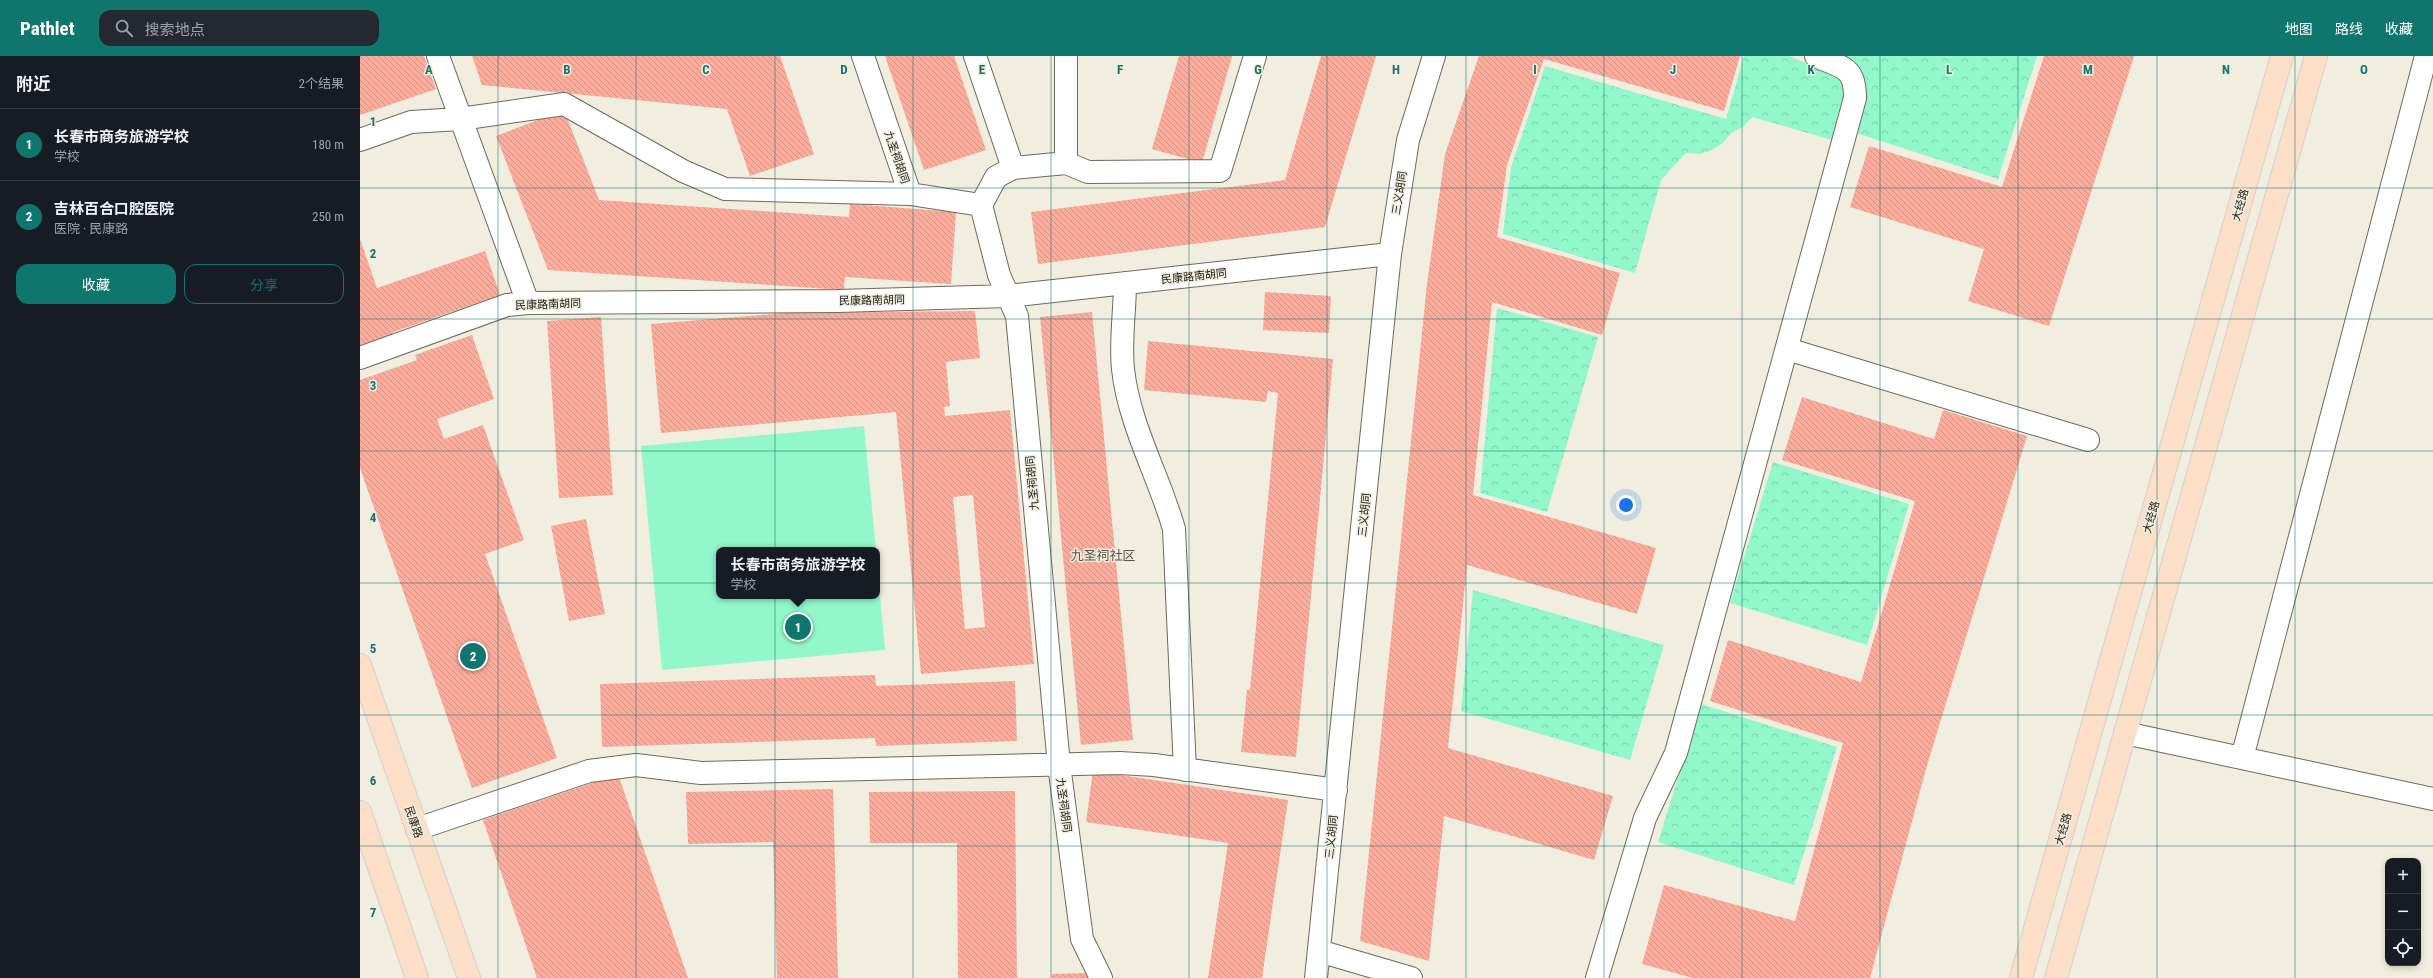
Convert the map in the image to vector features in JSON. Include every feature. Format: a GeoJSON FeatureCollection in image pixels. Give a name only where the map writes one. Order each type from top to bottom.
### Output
{"type":"FeatureCollection","features":[{"type":"Feature","properties":{"kind":"main road","name":"大经路"},"geometry":{"type":"LineString","coordinates":[[2021,978],[2282,56]]}},
{"type":"Feature","properties":{"kind":"main road"},"geometry":{"type":"LineString","coordinates":[[2056,978],[2316,56]]}},
{"type":"Feature","properties":{"kind":"main road","name":"民康路"},"geometry":{"type":"LineString","coordinates":[[360,665],[469,978]]}},
{"type":"Feature","properties":{"kind":"main road"},"geometry":{"type":"LineString","coordinates":[[360,812],[365,846],[417,978]]}},
{"type":"Feature","properties":{"kind":"street"},"geometry":{"type":"LineString","coordinates":[[438,56],[528,303]]}},
{"type":"Feature","properties":{"kind":"street","name":"九圣祠胡同"},"geometry":{"type":"LineString","coordinates":[[863,56],[910,194],[981,205],[999,275],[1017,316],[1059,765],[1082,939],[1101,978]]}},
{"type":"Feature","properties":{"kind":"street"},"geometry":{"type":"LineString","coordinates":[[975,56],[1013,168]]}},
{"type":"Feature","properties":{"kind":"street"},"geometry":{"type":"LineString","coordinates":[[1066,56],[1066,163]]}},
{"type":"Feature","properties":{"kind":"street"},"geometry":{"type":"LineString","coordinates":[[981,205],[996,177],[1013,168],[1066,163],[1088,172],[1220,171],[1255,56]]}},
{"type":"Feature","properties":{"kind":"street","name":"三义胡同"},"geometry":{"type":"LineString","coordinates":[[1316,978],[1390,254],[1408,140],[1434,56]]}},
{"type":"Feature","properties":{"kind":"street"},"geometry":{"type":"LineString","coordinates":[[1597,978],[1645,818],[1676,752],[1855,98],[1855,83],[1850,72],[1840,65],[1816,56]]}},
{"type":"Feature","properties":{"kind":"street"},"geometry":{"type":"LineString","coordinates":[[2242,758],[2426,56]]}},
{"type":"Feature","properties":{"kind":"street"},"geometry":{"type":"LineString","coordinates":[[360,140],[411,122],[460,119],[564,104],[683,171],[725,189],[910,194]]}},
{"type":"Feature","properties":{"kind":"street","name":"民康路南胡同"},"geometry":{"type":"LineString","coordinates":[[360,358],[507,305],[528,303],[838,300],[1008,296],[1390,254]]}},
{"type":"Feature","properties":{"kind":"street"},"geometry":{"type":"LineString","coordinates":[[1125,283],[1123,368],[1132,412],[1166,502],[1174,529],[1185,770]]}},
{"type":"Feature","properties":{"kind":"street"},"geometry":{"type":"LineString","coordinates":[[1787,349],[2088,440]]}},
{"type":"Feature","properties":{"kind":"street"},"geometry":{"type":"LineString","coordinates":[[2125,733],[2433,799]]}},
{"type":"Feature","properties":{"kind":"street"},"geometry":{"type":"LineString","coordinates":[[417,829],[589,771],[636,765],[701,773],[1120,763],[1336,790]]}},
{"type":"Feature","properties":{"kind":"street"},"geometry":{"type":"LineString","coordinates":[[1319,951],[1411,978]]}},
{"type":"Feature","properties":{"kind":"green space"},"geometry":{"type":"Polygon","coordinates":[[[1744,56],[1789,56],[1841,79],[1844,94],[1843,101],[1832,140],[1752,117],[1743,127],[1731,133],[1723,143],[1712,150],[1700,154],[1686,153],[1661,180],[1635,273],[1503,234],[1511,167],[1545,66],[1726,119],[1744,56]]]}},
{"type":"Feature","properties":{"kind":"green space"},"geometry":{"type":"Polygon","coordinates":[[[1843,56],[2037,56],[1998,179],[1856,133],[1864,100],[1863,79],[1860,70],[1853,62],[1843,56]]]}},
{"type":"Feature","properties":{"kind":"green space"},"geometry":{"type":"Polygon","coordinates":[[[1497,308],[1598,337],[1547,512],[1480,493],[1497,308]]]}},
{"type":"Feature","properties":{"kind":"green space"},"geometry":{"type":"Polygon","coordinates":[[[864,426],[876,547],[716,547],[716,599],[880,599],[880,596],[885,650],[662,670],[641,446],[864,426]]]}},
{"type":"Feature","properties":{"kind":"green space"},"geometry":{"type":"Polygon","coordinates":[[[1773,462],[1909,504],[1867,645],[1730,603],[1773,462]]]}},
{"type":"Feature","properties":{"kind":"green space"},"geometry":{"type":"Polygon","coordinates":[[[1473,590],[1664,645],[1630,760],[1461,711],[1473,590]]]}},
{"type":"Feature","properties":{"kind":"green space"},"geometry":{"type":"Polygon","coordinates":[[[1701,704],[1837,747],[1794,885],[1658,842],[1701,704]]]}},
{"type":"Feature","properties":{"kind":"building"},"geometry":{"type":"Polygon","coordinates":[[[360,56],[424,56],[436,89],[360,115],[360,56]]]}},
{"type":"Feature","properties":{"kind":"building"},"geometry":{"type":"Polygon","coordinates":[[[472,56],[780,56],[814,154],[750,176],[727,109],[482,85],[472,56]]]}},
{"type":"Feature","properties":{"kind":"building"},"geometry":{"type":"Polygon","coordinates":[[[885,56],[954,56],[986,150],[924,170],[885,56]]]}},
{"type":"Feature","properties":{"kind":"building"},"geometry":{"type":"Polygon","coordinates":[[[1179,56],[1232,56],[1202,163],[1152,149],[1179,56]]]}},
{"type":"Feature","properties":{"kind":"building"},"geometry":{"type":"Polygon","coordinates":[[[1321,56],[1376,56],[1325,227],[1038,264],[1031,212],[1285,180],[1321,56]]]}},
{"type":"Feature","properties":{"kind":"building"},"geometry":{"type":"Polygon","coordinates":[[[1479,56],[1740,56],[1724,111],[1544,59],[1507,165],[1497,237],[1620,273],[1602,335],[1492,302],[1473,495],[1656,548],[1637,614],[1467,565],[1448,748],[1613,796],[1594,860],[1444,816],[1429,961],[1360,941],[1427,284],[1445,154],[1479,56]]]}},
{"type":"Feature","properties":{"kind":"building"},"geometry":{"type":"Polygon","coordinates":[[[2044,56],[2134,56],[2049,326],[1968,301],[1984,249],[1850,207],[1869,146],[2002,187],[2044,56]]]}},
{"type":"Feature","properties":{"kind":"building"},"geometry":{"type":"Polygon","coordinates":[[[564,110],[599,200],[849,217],[850,204],[956,212],[951,284],[845,277],[844,290],[548,270],[496,136],[564,110]]]}},
{"type":"Feature","properties":{"kind":"building"},"geometry":{"type":"Polygon","coordinates":[[[360,239],[377,288],[485,251],[500,295],[393,332],[394,335],[360,346],[360,239]]]}},
{"type":"Feature","properties":{"kind":"building"},"geometry":{"type":"Polygon","coordinates":[[[1265,292],[1331,296],[1329,333],[1263,330],[1265,292]]]}},
{"type":"Feature","properties":{"kind":"building"},"geometry":{"type":"Polygon","coordinates":[[[975,311],[980,358],[946,362],[950,406],[944,407],[945,416],[1010,410],[1034,664],[921,674],[896,412],[661,433],[651,324],[785,313],[975,311]],[[973,495],[953,497],[965,629],[985,627],[973,495]]]}},
{"type":"Feature","properties":{"kind":"building"},"geometry":{"type":"Polygon","coordinates":[[[1092,312],[1133,740],[1081,745],[1040,317],[1092,312]]]}},
{"type":"Feature","properties":{"kind":"building"},"geometry":{"type":"Polygon","coordinates":[[[601,317],[613,495],[559,498],[547,321],[601,317]]]}},
{"type":"Feature","properties":{"kind":"building"},"geometry":{"type":"Polygon","coordinates":[[[472,335],[494,399],[437,419],[444,439],[483,425],[524,540],[485,554],[557,758],[472,788],[360,468],[360,380],[417,360],[415,355],[472,335]]]}},
{"type":"Feature","properties":{"kind":"building"},"geometry":{"type":"Polygon","coordinates":[[[1148,341],[1333,359],[1296,757],[1241,752],[1247,690],[1250,690],[1278,393],[1268,391],[1266,402],[1144,390],[1148,341]]]}},
{"type":"Feature","properties":{"kind":"building"},"geometry":{"type":"Polygon","coordinates":[[[1802,397],[1934,439],[1943,410],[2027,436],[1926,769],[1870,978],[1693,978],[1642,964],[1664,885],[1795,921],[1843,743],[1710,701],[1728,640],[1861,682],[1915,501],[1782,460],[1802,397]]]}},
{"type":"Feature","properties":{"kind":"building"},"geometry":{"type":"Polygon","coordinates":[[[586,519],[605,614],[569,621],[551,526],[586,519]]]}},
{"type":"Feature","properties":{"kind":"building"},"geometry":{"type":"Polygon","coordinates":[[[875,675],[876,686],[1015,681],[1017,741],[876,746],[875,738],[602,747],[600,684],[875,675]]]}},
{"type":"Feature","properties":{"kind":"building"},"geometry":{"type":"Polygon","coordinates":[[[1093,771],[1288,800],[1262,978],[1208,978],[1228,843],[1086,822],[1093,771]]]}},
{"type":"Feature","properties":{"kind":"building"},"geometry":{"type":"Polygon","coordinates":[[[618,774],[688,978],[537,978],[483,820],[618,774]]]}},
{"type":"Feature","properties":{"kind":"building"},"geometry":{"type":"Polygon","coordinates":[[[833,789],[838,978],[777,978],[773,842],[688,844],[686,792],[833,789]]]}},
{"type":"Feature","properties":{"kind":"building"},"geometry":{"type":"Polygon","coordinates":[[[1015,791],[1017,978],[958,978],[957,843],[870,843],[869,792],[1015,791]]]}},
{"type":"Feature","properties":{"kind":"building"},"geometry":{"type":"Polygon","coordinates":[[[1091,973],[1092,978],[1052,978],[1052,974],[1091,973]]]}},
{"type":"Feature","properties":{"kind":"place","name":"长春市商务旅游学校"},"geometry":{"type":"Point","coordinates":[798,627]}},
{"type":"Feature","properties":{"kind":"place","name":"吉林百合口腔医院"},"geometry":{"type":"Point","coordinates":[473,656]}},
{"type":"Feature","properties":{"kind":"district","name":"九圣祠社区"},"geometry":{"type":"Point","coordinates":[1103,555]}}]}
